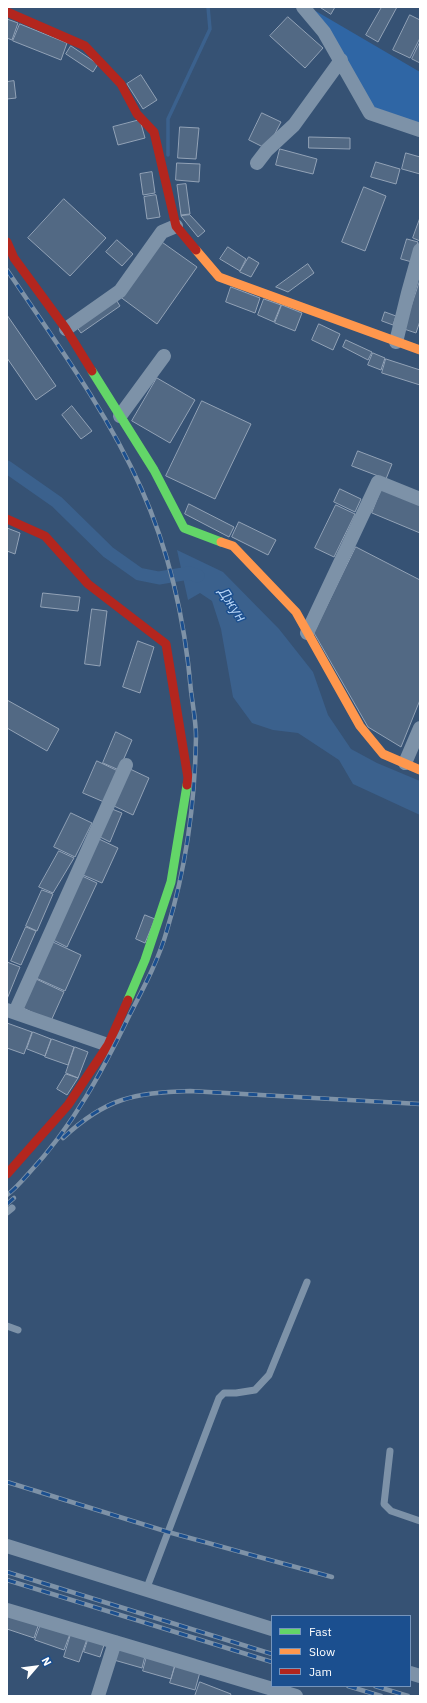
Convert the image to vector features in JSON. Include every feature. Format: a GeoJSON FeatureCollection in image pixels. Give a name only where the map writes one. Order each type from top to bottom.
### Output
{"type":"FeatureCollection","features":[{"type":"Feature","properties":{"kind":"street"},"geometry":{"type":"LineString","coordinates":[[303,7],[324,32],[370,113],[420,130]]}},
{"type":"Feature","properties":{"kind":"street"},"geometry":{"type":"LineString","coordinates":[[7,12],[86,46],[121,84],[136,114],[154,132],[176,226],[219,277],[420,350]]}},
{"type":"Feature","properties":{"kind":"street"},"geometry":{"type":"LineString","coordinates":[[256,163],[267,150],[294,125],[341,60]]}},
{"type":"Feature","properties":{"kind":"street"},"geometry":{"type":"LineString","coordinates":[[66,329],[120,291],[162,232],[176,226]]}},
{"type":"Feature","properties":{"kind":"street"},"geometry":{"type":"LineString","coordinates":[[7,242],[14,258],[66,329],[154,470],[184,528],[233,546],[296,612],[360,726],[383,754],[420,770]]}},
{"type":"Feature","properties":{"kind":"street"},"geometry":{"type":"LineString","coordinates":[[396,342],[420,250]]}},
{"type":"Feature","properties":{"kind":"street"},"geometry":{"type":"LineString","coordinates":[[120,416],[164,356]]}},
{"type":"Feature","properties":{"kind":"street"},"geometry":{"type":"LineString","coordinates":[[307,633],[378,482],[420,499]]}},
{"type":"Feature","properties":{"kind":"street"},"geometry":{"type":"LineString","coordinates":[[7,519],[45,536],[88,584],[166,644],[188,778],[171,882],[145,960],[108,1045],[68,1105],[7,1174]]}},
{"type":"Feature","properties":{"kind":"street"},"geometry":{"type":"LineString","coordinates":[[405,763],[420,728]]}},
{"type":"Feature","properties":{"kind":"street"},"geometry":{"type":"LineString","coordinates":[[108,1045],[11,1011],[126,765]]}},
{"type":"Feature","properties":{"kind":"street"},"geometry":{"type":"LineString","coordinates":[[7,1546],[271,1630]]}},
{"type":"Feature","properties":{"kind":"street"},"geometry":{"type":"LineString","coordinates":[[7,1610],[296,1696]]}},
{"type":"Feature","properties":{"kind":"street"},"geometry":{"type":"LineString","coordinates":[[98,1696],[115,1642]]}},
{"type":"Feature","properties":{"kind":"lane"},"geometry":{"type":"LineString","coordinates":[[146,1590],[219,1398],[224,1393],[255,1390],[270,1375],[307,1282]]}},
{"type":"Feature","properties":{"kind":"lane"},"geometry":{"type":"LineString","coordinates":[[7,1326],[18,1330]]}},
{"type":"Feature","properties":{"kind":"lane"},"geometry":{"type":"LineString","coordinates":[[390,1451],[384,1504],[391,1511],[420,1521]]}},
{"type":"Feature","properties":{"kind":"shaded area"},"geometry":{"type":"Polygon","coordinates":[[[314,10],[420,72],[420,123],[375,109],[314,10]]]}},
{"type":"Feature","properties":{"kind":"water"},"geometry":{"type":"Polygon","coordinates":[[[177,550],[223,572],[279,629],[313,672],[328,715],[351,749],[377,763],[420,781],[420,815],[353,784],[339,760],[298,733],[273,730],[252,723],[233,697],[221,629],[212,601],[200,593],[188,600],[177,550]]]}},
{"type":"Feature","properties":{"kind":"building"},"geometry":{"type":"Polygon","coordinates":[[[320,7],[335,7],[331,14],[320,7]]]}},
{"type":"Feature","properties":{"kind":"building"},"geometry":{"type":"Polygon","coordinates":[[[382,7],[397,7],[378,42],[366,35],[382,7]]]}},
{"type":"Feature","properties":{"kind":"building"},"geometry":{"type":"Polygon","coordinates":[[[410,15],[420,20],[420,38],[410,58],[393,50],[410,15]]]}},
{"type":"Feature","properties":{"kind":"building"},"geometry":{"type":"Polygon","coordinates":[[[288,17],[323,48],[305,68],[270,36],[288,17]]]}},
{"type":"Feature","properties":{"kind":"building"},"geometry":{"type":"Polygon","coordinates":[[[7,19],[18,23],[12,40],[7,38],[7,19]]]}},
{"type":"Feature","properties":{"kind":"building"},"geometry":{"type":"Polygon","coordinates":[[[20,24],[67,43],[61,60],[13,41],[20,24]]]}},
{"type":"Feature","properties":{"kind":"building"},"geometry":{"type":"Polygon","coordinates":[[[420,42],[420,63],[412,59],[420,42]]]}},
{"type":"Feature","properties":{"kind":"building"},"geometry":{"type":"Polygon","coordinates":[[[71,46],[98,64],[93,72],[66,54],[71,46]]]}},
{"type":"Feature","properties":{"kind":"building"},"geometry":{"type":"Polygon","coordinates":[[[141,75],[157,100],[143,109],[127,84],[141,75]]]}},
{"type":"Feature","properties":{"kind":"building"},"geometry":{"type":"Polygon","coordinates":[[[14,81],[16,98],[7,99],[7,82],[14,81]]]}},
{"type":"Feature","properties":{"kind":"building"},"geometry":{"type":"Polygon","coordinates":[[[262,113],[281,122],[267,149],[249,140],[262,113]]]}},
{"type":"Feature","properties":{"kind":"building"},"geometry":{"type":"Polygon","coordinates":[[[140,120],[145,138],[118,145],[113,127],[140,120]]]}},
{"type":"Feature","properties":{"kind":"building"},"geometry":{"type":"Polygon","coordinates":[[[180,127],[199,128],[196,159],[178,158],[180,127]]]}},
{"type":"Feature","properties":{"kind":"building"},"geometry":{"type":"Polygon","coordinates":[[[309,137],[350,138],[350,149],[309,148],[309,137]]]}},
{"type":"Feature","properties":{"kind":"building"},"geometry":{"type":"Polygon","coordinates":[[[280,149],[317,159],[313,174],[276,165],[280,149]]]}},
{"type":"Feature","properties":{"kind":"building"},"geometry":{"type":"Polygon","coordinates":[[[406,153],[420,157],[420,174],[402,169],[406,153]]]}},
{"type":"Feature","properties":{"kind":"building"},"geometry":{"type":"Polygon","coordinates":[[[376,162],[400,169],[396,184],[371,177],[376,162]]]}},
{"type":"Feature","properties":{"kind":"building"},"geometry":{"type":"Polygon","coordinates":[[[177,163],[200,164],[199,182],[176,180],[177,163]]]}},
{"type":"Feature","properties":{"kind":"building"},"geometry":{"type":"Polygon","coordinates":[[[152,172],[155,193],[143,195],[140,174],[152,172]]]}},
{"type":"Feature","properties":{"kind":"building"},"geometry":{"type":"Polygon","coordinates":[[[186,184],[190,214],[181,215],[177,185],[186,184]]]}},
{"type":"Feature","properties":{"kind":"building"},"geometry":{"type":"Polygon","coordinates":[[[364,187],[386,196],[365,251],[342,242],[364,187]]]}},
{"type":"Feature","properties":{"kind":"building"},"geometry":{"type":"Polygon","coordinates":[[[156,195],[160,217],[147,219],[144,197],[156,195]]]}},
{"type":"Feature","properties":{"kind":"building"},"geometry":{"type":"Polygon","coordinates":[[[64,199],[106,238],[70,276],[28,238],[64,199]]]}},
{"type":"Feature","properties":{"kind":"building"},"geometry":{"type":"Polygon","coordinates":[[[190,215],[205,231],[198,237],[181,216],[190,215]]]}},
{"type":"Feature","properties":{"kind":"building"},"geometry":{"type":"Polygon","coordinates":[[[420,218],[420,241],[413,238],[420,218]]]}},
{"type":"Feature","properties":{"kind":"building"},"geometry":{"type":"Polygon","coordinates":[[[407,239],[418,242],[412,262],[401,259],[407,239]]]}},
{"type":"Feature","properties":{"kind":"building"},"geometry":{"type":"Polygon","coordinates":[[[117,240],[133,254],[122,266],[106,252],[117,240]]]}},
{"type":"Feature","properties":{"kind":"building"},"geometry":{"type":"Polygon","coordinates":[[[159,240],[197,267],[157,324],[119,296],[159,240]]]}},
{"type":"Feature","properties":{"kind":"building"},"geometry":{"type":"Polygon","coordinates":[[[228,247],[246,259],[240,271],[220,259],[228,247]]]}},
{"type":"Feature","properties":{"kind":"building"},"geometry":{"type":"Polygon","coordinates":[[[249,257],[259,263],[251,277],[240,272],[249,257]]]}},
{"type":"Feature","properties":{"kind":"building"},"geometry":{"type":"Polygon","coordinates":[[[308,264],[314,273],[288,292],[276,287],[308,264]]]}},
{"type":"Feature","properties":{"kind":"building"},"geometry":{"type":"Polygon","coordinates":[[[420,280],[420,321],[416,333],[404,329],[420,280]]]}},
{"type":"Feature","properties":{"kind":"building"},"geometry":{"type":"Polygon","coordinates":[[[231,287],[260,298],[255,313],[226,302],[231,287]]]}},
{"type":"Feature","properties":{"kind":"building"},"geometry":{"type":"Polygon","coordinates":[[[115,298],[120,306],[81,333],[76,326],[115,298]]]}},
{"type":"Feature","properties":{"kind":"building"},"geometry":{"type":"Polygon","coordinates":[[[264,299],[281,305],[274,322],[258,315],[264,299]]]}},
{"type":"Feature","properties":{"kind":"building"},"geometry":{"type":"Polygon","coordinates":[[[282,305],[302,313],[295,331],[275,323],[282,305]]]}},
{"type":"Feature","properties":{"kind":"building"},"geometry":{"type":"Polygon","coordinates":[[[385,312],[396,316],[393,325],[382,321],[385,312]]]}},
{"type":"Feature","properties":{"kind":"building"},"geometry":{"type":"Polygon","coordinates":[[[7,315],[56,386],[36,400],[7,358],[7,315]]]}},
{"type":"Feature","properties":{"kind":"building"},"geometry":{"type":"Polygon","coordinates":[[[319,324],[340,334],[333,350],[312,340],[319,324]]]}},
{"type":"Feature","properties":{"kind":"building"},"geometry":{"type":"Polygon","coordinates":[[[346,340],[372,352],[368,360],[343,347],[346,340]]]}},
{"type":"Feature","properties":{"kind":"building"},"geometry":{"type":"Polygon","coordinates":[[[373,353],[385,358],[381,370],[368,365],[373,353]]]}},
{"type":"Feature","properties":{"kind":"building"},"geometry":{"type":"Polygon","coordinates":[[[386,359],[420,370],[420,385],[382,373],[386,359]]]}},
{"type":"Feature","properties":{"kind":"building"},"geometry":{"type":"Polygon","coordinates":[[[157,378],[195,400],[170,443],[132,421],[157,378]]]}},
{"type":"Feature","properties":{"kind":"building"},"geometry":{"type":"Polygon","coordinates":[[[202,401],[251,424],[215,499],[166,476],[202,401]]]}},
{"type":"Feature","properties":{"kind":"building"},"geometry":{"type":"Polygon","coordinates":[[[72,406],[92,431],[81,439],[62,415],[72,406]]]}},
{"type":"Feature","properties":{"kind":"building"},"geometry":{"type":"Polygon","coordinates":[[[358,451],[392,464],[386,479],[352,466],[358,451]]]}},
{"type":"Feature","properties":{"kind":"building"},"geometry":{"type":"Polygon","coordinates":[[[382,488],[420,504],[420,533],[372,513],[382,488]]]}},
{"type":"Feature","properties":{"kind":"building"},"geometry":{"type":"Polygon","coordinates":[[[340,489],[361,499],[355,512],[334,502],[340,489]]]}},
{"type":"Feature","properties":{"kind":"building"},"geometry":{"type":"Polygon","coordinates":[[[189,504],[234,527],[229,537],[185,514],[189,504]]]}},
{"type":"Feature","properties":{"kind":"building"},"geometry":{"type":"Polygon","coordinates":[[[336,505],[355,514],[334,557],[315,548],[336,505]]]}},
{"type":"Feature","properties":{"kind":"building"},"geometry":{"type":"Polygon","coordinates":[[[239,522],[276,540],[268,555],[232,537],[239,522]]]}},
{"type":"Feature","properties":{"kind":"building"},"geometry":{"type":"Polygon","coordinates":[[[7,528],[20,533],[15,554],[7,551],[7,528]]]}},
{"type":"Feature","properties":{"kind":"building"},"geometry":{"type":"Polygon","coordinates":[[[356,547],[420,580],[420,700],[401,747],[368,727],[314,633],[356,547]]]}},
{"type":"Feature","properties":{"kind":"building"},"geometry":{"type":"Polygon","coordinates":[[[43,593],[80,597],[78,611],[41,607],[43,593]]]}},
{"type":"Feature","properties":{"kind":"building"},"geometry":{"type":"Polygon","coordinates":[[[92,609],[107,611],[100,666],[85,664],[92,609]]]}},
{"type":"Feature","properties":{"kind":"building"},"geometry":{"type":"Polygon","coordinates":[[[138,641],[154,647],[140,693],[123,687],[138,641]]]}},
{"type":"Feature","properties":{"kind":"building"},"geometry":{"type":"Polygon","coordinates":[[[7,700],[59,729],[47,751],[7,728],[7,700]]]}},
{"type":"Feature","properties":{"kind":"building"},"geometry":{"type":"Polygon","coordinates":[[[116,732],[132,740],[119,770],[103,763],[116,732]]]}},
{"type":"Feature","properties":{"kind":"building"},"geometry":{"type":"Polygon","coordinates":[[[97,761],[118,771],[104,802],[83,793],[97,761]]]}},
{"type":"Feature","properties":{"kind":"building"},"geometry":{"type":"Polygon","coordinates":[[[130,769],[149,778],[133,815],[114,806],[130,769]]]}},
{"type":"Feature","properties":{"kind":"building"},"geometry":{"type":"Polygon","coordinates":[[[112,809],[122,813],[110,842],[100,837],[112,809]]]}},
{"type":"Feature","properties":{"kind":"building"},"geometry":{"type":"Polygon","coordinates":[[[71,813],[92,823],[75,857],[54,847],[71,813]]]}},
{"type":"Feature","properties":{"kind":"building"},"geometry":{"type":"Polygon","coordinates":[[[99,839],[118,848],[102,883],[83,875],[99,839]]]}},
{"type":"Feature","properties":{"kind":"building"},"geometry":{"type":"Polygon","coordinates":[[[59,851],[74,858],[53,893],[39,887],[59,851]]]}},
{"type":"Feature","properties":{"kind":"building"},"geometry":{"type":"Polygon","coordinates":[[[82,876],[97,883],[67,947],[53,940],[82,876]]]}},
{"type":"Feature","properties":{"kind":"building"},"geometry":{"type":"Polygon","coordinates":[[[42,890],[53,894],[37,931],[26,926],[42,890]]]}},
{"type":"Feature","properties":{"kind":"building"},"geometry":{"type":"Polygon","coordinates":[[[145,915],[155,919],[145,943],[136,939],[145,915]]]}},
{"type":"Feature","properties":{"kind":"building"},"geometry":{"type":"Polygon","coordinates":[[[26,927],[36,931],[21,965],[11,961],[26,927]]]}},
{"type":"Feature","properties":{"kind":"building"},"geometry":{"type":"Polygon","coordinates":[[[53,942],[81,955],[65,991],[36,978],[53,942]]]}},
{"type":"Feature","properties":{"kind":"building"},"geometry":{"type":"Polygon","coordinates":[[[7,962],[20,967],[7,999],[7,962]]]}},
{"type":"Feature","properties":{"kind":"building"},"geometry":{"type":"Polygon","coordinates":[[[36,979],[64,992],[51,1021],[23,1008],[36,979]]]}},
{"type":"Feature","properties":{"kind":"building"},"geometry":{"type":"Polygon","coordinates":[[[7,1023],[32,1032],[24,1054],[7,1048],[7,1023]]]}},
{"type":"Feature","properties":{"kind":"building"},"geometry":{"type":"Polygon","coordinates":[[[33,1032],[51,1039],[45,1056],[27,1049],[33,1032]]]}},
{"type":"Feature","properties":{"kind":"building"},"geometry":{"type":"Polygon","coordinates":[[[52,1039],[74,1047],[68,1065],[45,1057],[52,1039]]]}},
{"type":"Feature","properties":{"kind":"building"},"geometry":{"type":"Polygon","coordinates":[[[75,1047],[88,1052],[78,1078],[66,1073],[75,1047]]]}},
{"type":"Feature","properties":{"kind":"building"},"geometry":{"type":"Polygon","coordinates":[[[66,1074],[78,1078],[67,1095],[57,1089],[66,1074]]]}},
{"type":"Feature","properties":{"kind":"building"},"geometry":{"type":"Polygon","coordinates":[[[7,1613],[39,1623],[34,1638],[7,1629],[7,1613]]]}},
{"type":"Feature","properties":{"kind":"building"},"geometry":{"type":"Polygon","coordinates":[[[41,1624],[70,1634],[64,1650],[35,1640],[41,1624]]]}},
{"type":"Feature","properties":{"kind":"building"},"geometry":{"type":"Polygon","coordinates":[[[71,1634],[87,1639],[79,1662],[64,1657],[71,1634]]]}},
{"type":"Feature","properties":{"kind":"building"},"geometry":{"type":"Polygon","coordinates":[[[88,1640],[104,1645],[100,1657],[84,1652],[88,1640]]]}},
{"type":"Feature","properties":{"kind":"building"},"geometry":{"type":"Polygon","coordinates":[[[118,1649],[145,1656],[142,1668],[114,1660],[118,1649]]]}},
{"type":"Feature","properties":{"kind":"building"},"geometry":{"type":"Polygon","coordinates":[[[147,1656],[175,1664],[171,1679],[143,1671],[147,1656]]]}},
{"type":"Feature","properties":{"kind":"building"},"geometry":{"type":"Polygon","coordinates":[[[176,1664],[200,1672],[195,1690],[170,1683],[176,1664]]]}},
{"type":"Feature","properties":{"kind":"building"},"geometry":{"type":"Polygon","coordinates":[[[200,1682],[231,1694],[230,1696],[195,1696],[200,1682]]]}},
{"type":"Feature","properties":{"kind":"waterway"},"geometry":{"type":"LineString","coordinates":[[168,155],[168,119],[210,29],[208,7]]}},
{"type":"Feature","properties":{"kind":"waterway","name":"Джун"},"geometry":{"type":"LineString","coordinates":[[7,467],[57,502],[108,552],[139,574],[159,578],[189,573],[198,576]]}},
{"type":"Feature","properties":{"kind":"railway"},"geometry":{"type":"LineString","coordinates":[[7,270],[96,403],[141,488],[160,537],[175,588],[185,639],[196,737],[194,786],[188,835],[174,907],[164,941],[146,983],[109,1057],[86,1098],[45,1155],[7,1195]]}},
{"type":"Feature","properties":{"kind":"railway"},"geometry":{"type":"LineString","coordinates":[[63,1138],[93,1114],[107,1106],[136,1096],[170,1092],[190,1091],[420,1104]]}},
{"type":"Feature","properties":{"kind":"railway"},"geometry":{"type":"LineString","coordinates":[[7,1204],[14,1198]]}},
{"type":"Feature","properties":{"kind":"railway"},"geometry":{"type":"LineString","coordinates":[[7,1482],[168,1532],[332,1577]]}},
{"type":"Feature","properties":{"kind":"railway"},"geometry":{"type":"LineString","coordinates":[[7,1572],[271,1654]]}},
{"type":"Feature","properties":{"kind":"railway"},"geometry":{"type":"LineString","coordinates":[[7,1580],[271,1662]]}},
{"type":"Feature","properties":{"kind":"railway"},"geometry":{"type":"LineString","coordinates":[[351,1687],[381,1696]]}},
{"type":"Feature","properties":{"kind":"railway"},"geometry":{"type":"LineString","coordinates":[[378,1687],[408,1696]]}},
{"type":"Feature","properties":{"kind":"traffic: fast"},"geometry":{"type":"LineString","coordinates":[[92,371],[154,470],[184,528],[221,542]]}},
{"type":"Feature","properties":{"kind":"traffic: fast"},"geometry":{"type":"LineString","coordinates":[[128,1000],[145,960],[171,882],[187,785]]}},
{"type":"Feature","properties":{"kind":"traffic: slow"},"geometry":{"type":"LineString","coordinates":[[196,250],[219,277],[420,350]]}},
{"type":"Feature","properties":{"kind":"traffic: slow"},"geometry":{"type":"LineString","coordinates":[[221,542],[233,546],[296,612],[360,726],[383,754],[420,770]]}},
{"type":"Feature","properties":{"kind":"traffic: jam"},"geometry":{"type":"LineString","coordinates":[[7,12],[85,46],[121,84],[137,114],[154,132],[176,226],[196,250]]}},
{"type":"Feature","properties":{"kind":"traffic: jam"},"geometry":{"type":"LineString","coordinates":[[7,242],[14,258],[66,329],[92,371]]}},
{"type":"Feature","properties":{"kind":"traffic: jam"},"geometry":{"type":"LineString","coordinates":[[7,519],[45,536],[88,584],[166,644],[188,778],[187,785]]}},
{"type":"Feature","properties":{"kind":"traffic: jam"},"geometry":{"type":"LineString","coordinates":[[7,1174],[68,1105],[108,1045],[128,1000]]}}]}
